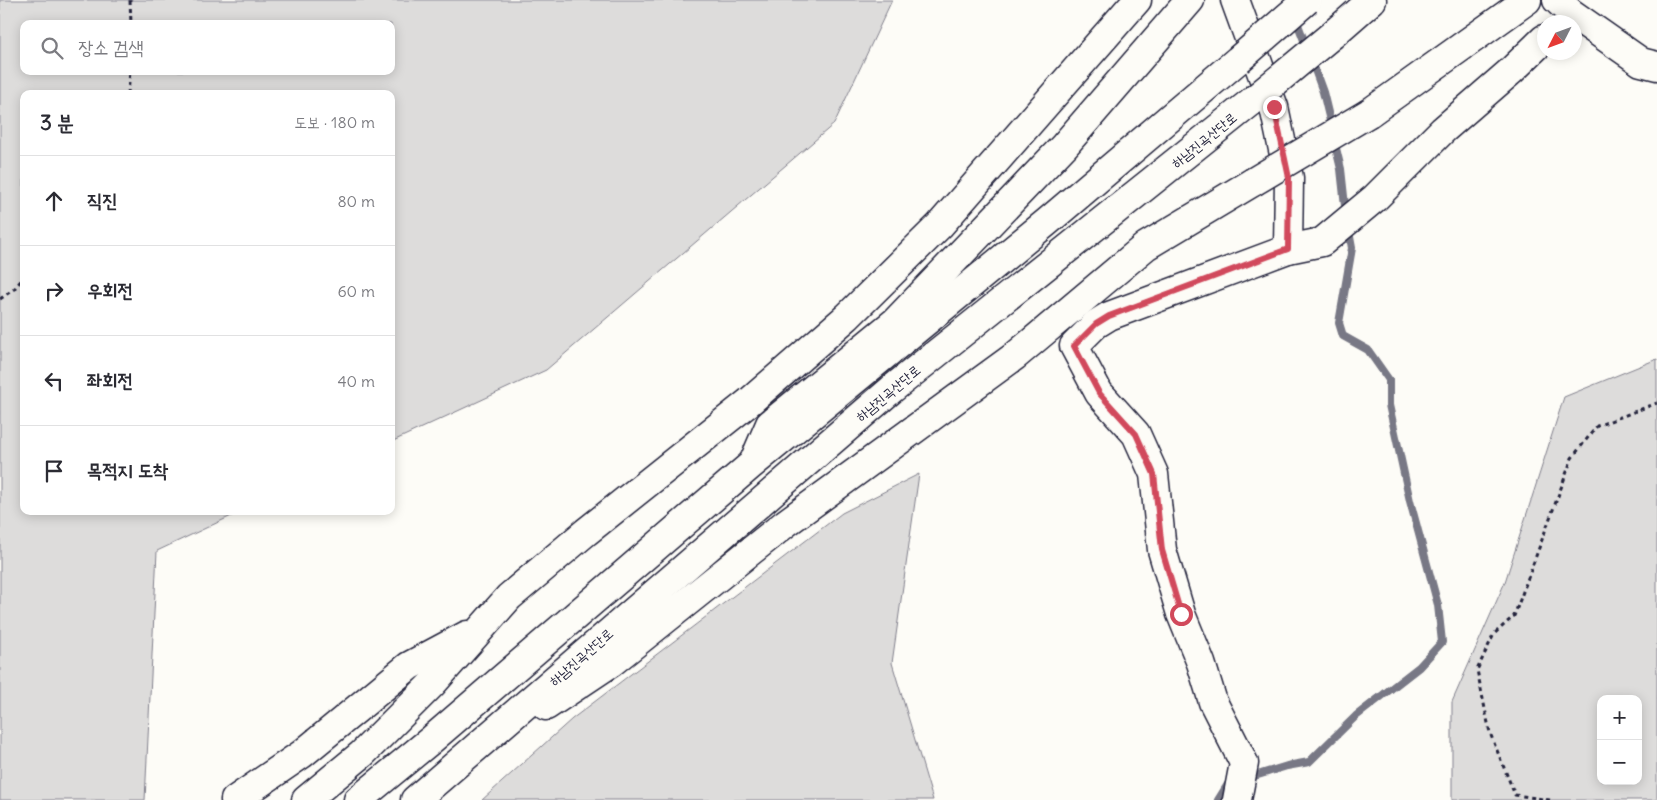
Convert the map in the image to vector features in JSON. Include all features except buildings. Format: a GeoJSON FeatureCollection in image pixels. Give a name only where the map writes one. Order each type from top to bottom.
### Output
{"type":"FeatureCollection","features":[{"type":"Feature","properties":{"kind":"main road"},"geometry":{"type":"LineString","coordinates":[[306,800],[362,754],[433,683],[516,591],[586,532],[748,403],[847,317],[940,225],[1137,0]]}},
{"type":"Feature","properties":{"kind":"main road"},"geometry":{"type":"LineString","coordinates":[[751,466],[770,424],[896,321],[1064,146],[1190,0]]}},
{"type":"Feature","properties":{"kind":"main road"},"geometry":{"type":"LineString","coordinates":[[1235,0],[1274,107],[1282,142],[1289,178],[1288,249]]}},
{"type":"Feature","properties":{"kind":"main road"},"geometry":{"type":"LineString","coordinates":[[358,800],[438,734],[751,466],[1047,222],[1307,0]]}},
{"type":"Feature","properties":{"kind":"main road","name":"하남진곡산단로"},"geometry":{"type":"LineString","coordinates":[[415,800],[892,389],[1256,98],[1372,0]]}},
{"type":"Feature","properties":{"kind":"main road"},"geometry":{"type":"LineString","coordinates":[[449,771],[612,662],[786,523],[1015,356],[1146,246],[1369,113],[1527,0]]}},
{"type":"Feature","properties":{"kind":"main road"},"geometry":{"type":"LineString","coordinates":[[1563,12],[1641,62],[1657,66]]}},
{"type":"Feature","properties":{"kind":"main road"},"geometry":{"type":"LineString","coordinates":[[1237,800],[1244,763],[1213,702],[1202,663],[1181,614],[1162,550],[1154,474],[1136,434],[1099,393],[1074,346],[1096,324],[1109,316],[1288,249],[1322,242],[1375,198],[1443,130],[1537,46]]}},
{"type":"Feature","properties":{"kind":"main road"},"geometry":{"type":"LineString","coordinates":[[235,800],[302,754],[409,666],[482,628]]}},
{"type":"Feature","properties":{"kind":"path"},"geometry":{"type":"LineString","coordinates":[[130,0],[131,20]]}},
{"type":"Feature","properties":{"kind":"path"},"geometry":{"type":"LineString","coordinates":[[128,90],[130,75]]}},
{"type":"Feature","properties":{"kind":"path"},"geometry":{"type":"LineString","coordinates":[[0,299],[14,289],[20,282]]}},
{"type":"Feature","properties":{"kind":"path"},"geometry":{"type":"LineString","coordinates":[[1550,800],[1515,795],[1490,733],[1477,670],[1494,634],[1514,616],[1572,458],[1597,426],[1657,403]]}},
{"type":"Feature","properties":{"kind":"shaded area"},"geometry":{"type":"Polygon","coordinates":[[[0,0],[892,0],[834,124],[546,370],[395,440],[395,90],[20,90],[20,515],[234,515],[157,551],[145,800],[0,800],[0,0]]]}},
{"type":"Feature","properties":{"kind":"shaded area"},"geometry":{"type":"Polygon","coordinates":[[[1657,359],[1657,800],[1452,800],[1452,702],[1505,582],[1564,397],[1657,359]]]}},
{"type":"Feature","properties":{"kind":"shaded area"},"geometry":{"type":"Polygon","coordinates":[[[919,474],[892,663],[933,800],[482,800],[572,719],[842,513],[919,474]]]}},
{"type":"Feature","properties":{"kind":"waterway"},"geometry":{"type":"LineString","coordinates":[[1295,17],[1307,48]]}},
{"type":"Feature","properties":{"kind":"waterway"},"geometry":{"type":"LineString","coordinates":[[1311,59],[1323,92],[1332,129]]}},
{"type":"Feature","properties":{"kind":"waterway"},"geometry":{"type":"LineString","coordinates":[[1334,140],[1341,169],[1346,215]]}},
{"type":"Feature","properties":{"kind":"waterway"},"geometry":{"type":"LineString","coordinates":[[1248,778],[1287,766],[1309,762],[1356,716],[1419,667],[1442,642],[1438,605],[1410,501],[1389,405],[1389,380],[1368,350],[1343,336],[1339,323],[1352,248],[1348,226]]}},
{"type":"Feature","properties":{"kind":"waterway"},"geometry":{"type":"LineString","coordinates":[[1218,800],[1228,784],[1232,783]]}},
{"type":"Feature","properties":{"kind":"route"},"geometry":{"type":"LineString","coordinates":[[1181,614],[1162,550],[1154,474],[1136,434],[1099,393],[1074,346],[1096,324],[1109,316],[1288,249],[1289,178],[1274,107]]}}]}
